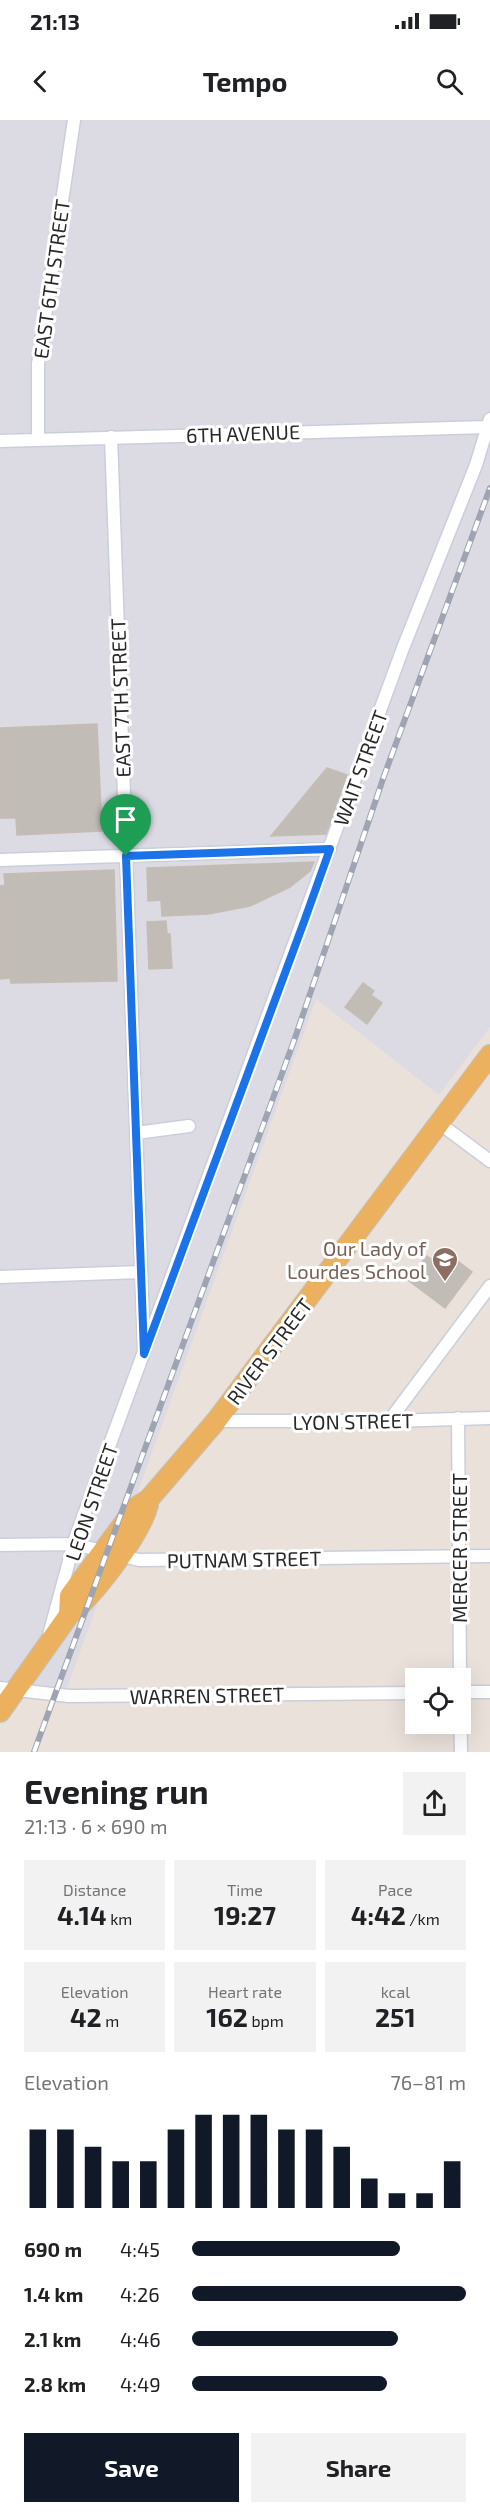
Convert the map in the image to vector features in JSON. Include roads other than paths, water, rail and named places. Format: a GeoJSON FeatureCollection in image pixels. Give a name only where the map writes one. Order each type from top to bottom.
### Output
{"type":"FeatureCollection","features":[{"type":"Feature","properties":{"kind":"main road","name":"RIVER STREET"},"geometry":{"type":"LineString","coordinates":[[0,1712],[8,1688],[44,1652],[69,1615],[84,1604],[111,1554],[146,1514],[149,1499],[216,1421],[490,1054]]}},
{"type":"Feature","properties":{"kind":"street","name":"EAST 6TH STREET"},"geometry":{"type":"LineString","coordinates":[[38,439],[38,364],[74,120]]}},
{"type":"Feature","properties":{"kind":"street","name":"6TH AVENUE"},"geometry":{"type":"LineString","coordinates":[[0,441],[488,423]]}},
{"type":"Feature","properties":{"kind":"street","name":"WAIT STREET"},"geometry":{"type":"LineString","coordinates":[[144,1354],[404,648],[477,465],[488,423]]}},
{"type":"Feature","properties":{"kind":"street","name":"EAST 7TH STREET"},"geometry":{"type":"LineString","coordinates":[[111,437],[144,1354]]}},
{"type":"Feature","properties":{"kind":"street"},"geometry":{"type":"LineString","coordinates":[[0,860],[330,849]]}},
{"type":"Feature","properties":{"kind":"street"},"geometry":{"type":"LineString","coordinates":[[439,1123],[490,1161]]}},
{"type":"Feature","properties":{"kind":"street"},"geometry":{"type":"LineString","coordinates":[[136,1133],[189,1126]]}},
{"type":"Feature","properties":{"kind":"street"},"geometry":{"type":"LineString","coordinates":[[0,1277],[141,1272]]}},
{"type":"Feature","properties":{"kind":"street"},"geometry":{"type":"LineString","coordinates":[[389,1421],[490,1286]]}},
{"type":"Feature","properties":{"kind":"street","name":"LEON STREET"},"geometry":{"type":"LineString","coordinates":[[44,1652],[74,1544],[144,1354]]}},
{"type":"Feature","properties":{"kind":"street","name":"MERCER STREET"},"geometry":{"type":"LineString","coordinates":[[458,1418],[460,1668]]}},
{"type":"Feature","properties":{"kind":"street","name":"LYON STREET"},"geometry":{"type":"LineString","coordinates":[[216,1421],[389,1421],[490,1418]]}},
{"type":"Feature","properties":{"kind":"street","name":"PUTNAM STREET"},"geometry":{"type":"LineString","coordinates":[[0,1545],[74,1544],[139,1560],[490,1556]]}},
{"type":"Feature","properties":{"kind":"street","name":"WARREN STREET"},"geometry":{"type":"LineString","coordinates":[[8,1688],[69,1696],[405,1693]]}},
{"type":"Feature","properties":{"kind":"street"},"geometry":{"type":"LineString","coordinates":[[471,1692],[490,1692]]}},
{"type":"Feature","properties":{"kind":"street"},"geometry":{"type":"LineString","coordinates":[[461,1734],[461,1752]]}},
{"type":"Feature","properties":{"kind":"railway"},"geometry":{"type":"LineString","coordinates":[[34,1752],[295,1038],[384,776],[490,488]]}},
{"type":"Feature","properties":{"kind":"place","name":"Our Lady of Lourdes School"},"geometry":{"type":"Point","coordinates":[445,1283]}}]}
